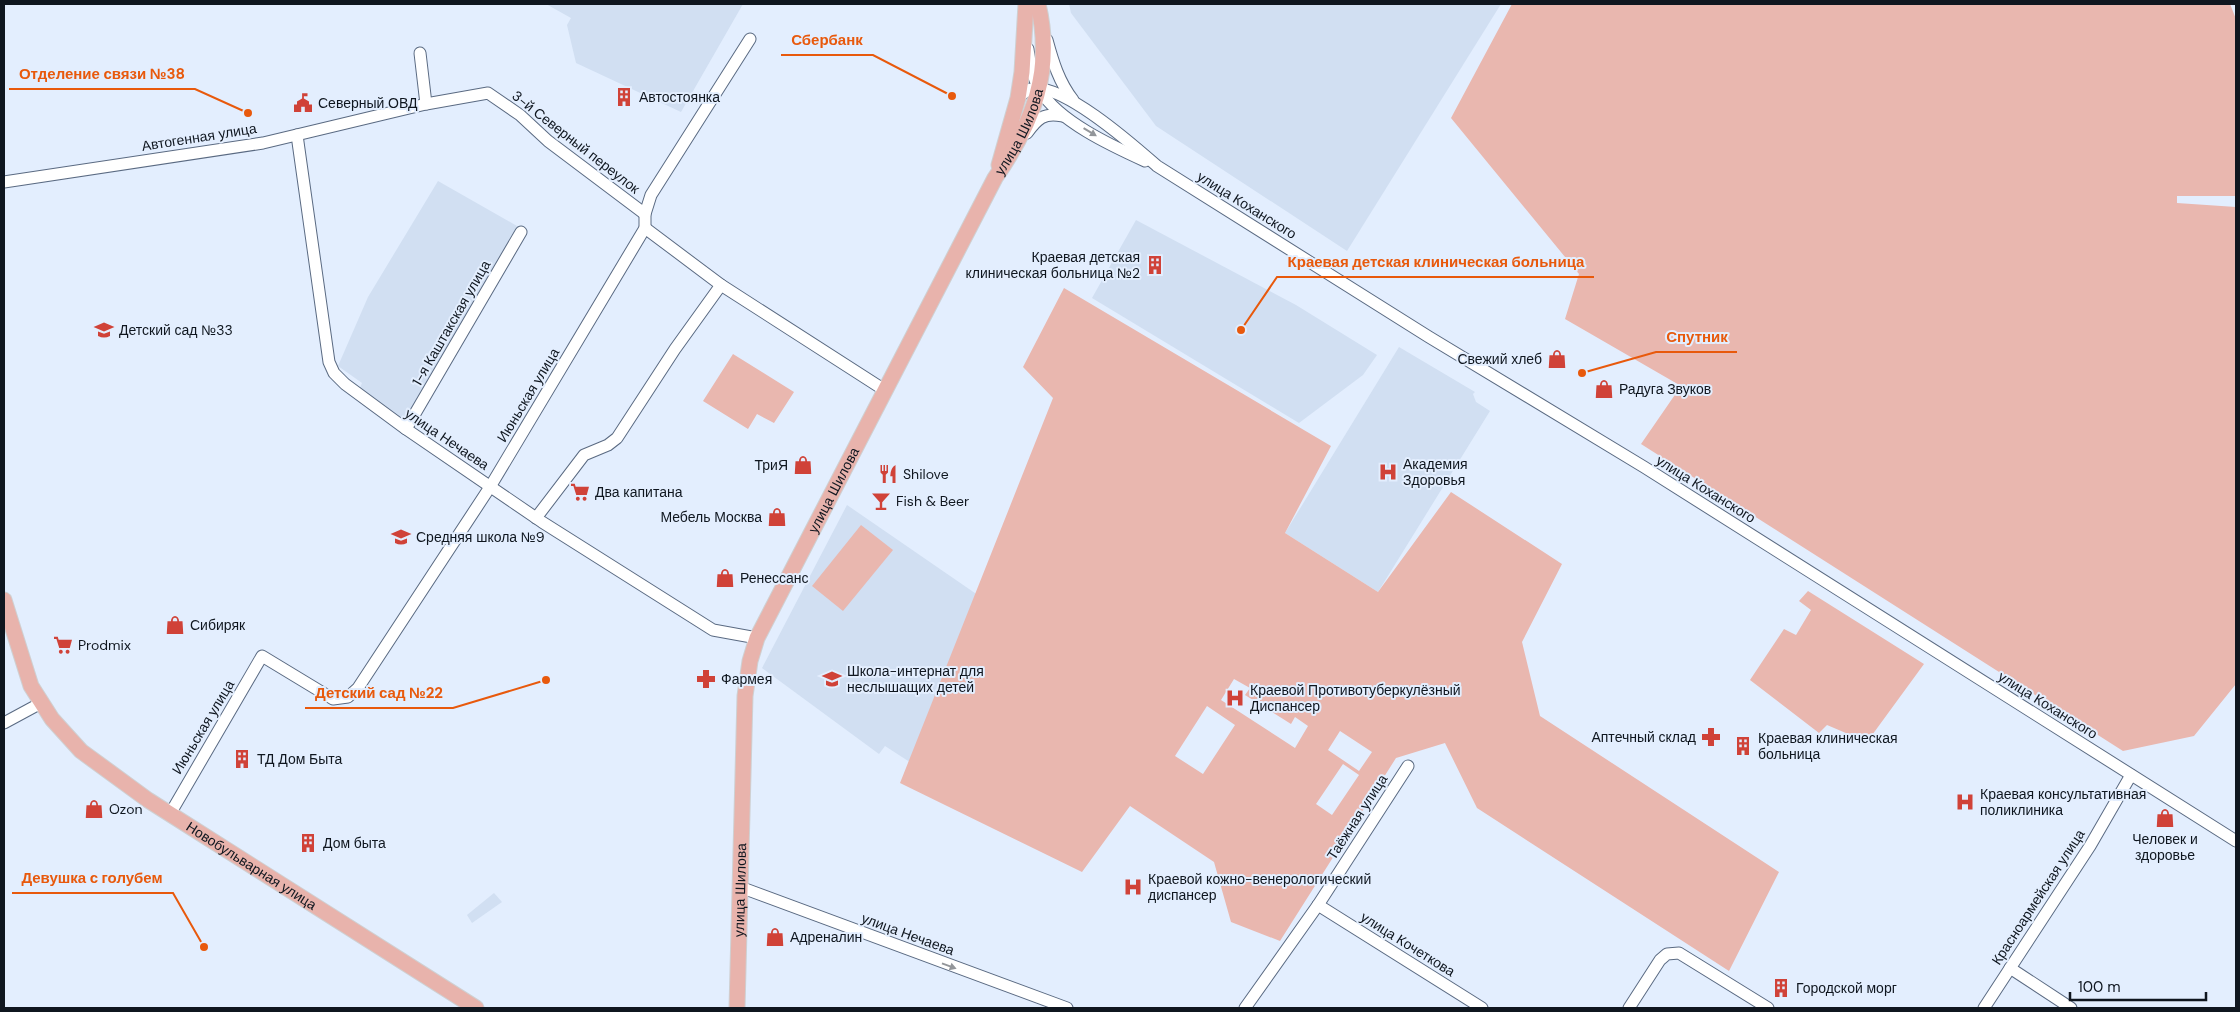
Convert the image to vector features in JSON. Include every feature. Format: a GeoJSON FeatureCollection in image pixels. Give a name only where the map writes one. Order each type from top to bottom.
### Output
{"type":"FeatureCollection","features":[{"type":"Feature","properties":{"kind":"main road"},"geometry":{"type":"LineString","coordinates":[[995,178],[1018,98],[1022,72],[1026,4]]}},
{"type":"Feature","properties":{"kind":"main road","name":"улица Шилова"},"geometry":{"type":"LineString","coordinates":[[737,1008],[744,696],[750,661],[757,638],[995,178],[1017,147],[1029,123],[1039,89],[1044,52],[1042,21],[1038,4]]}},
{"type":"Feature","properties":{"kind":"main road","name":"Новобульварная улица"},"geometry":{"type":"LineString","coordinates":[[4,600],[31,686],[57,725],[81,751],[170,814],[476,1008]]}},
{"type":"Feature","properties":{"kind":"street"},"geometry":{"type":"LineString","coordinates":[[1042,21],[1064,89],[1079,107]]}},
{"type":"Feature","properties":{"kind":"street"},"geometry":{"type":"LineString","coordinates":[[1025,22],[1031,67],[1039,89],[1051,105],[1066,117],[1120,150],[1157,166]]}},
{"type":"Feature","properties":{"kind":"street"},"geometry":{"type":"LineString","coordinates":[[750,40],[651,195],[645,214],[645,228],[721,285],[886,391]]}},
{"type":"Feature","properties":{"kind":"street"},"geometry":{"type":"LineString","coordinates":[[420,53],[426,104]]}},
{"type":"Feature","properties":{"kind":"street"},"geometry":{"type":"LineString","coordinates":[[1018,98],[1024,92],[1039,89],[1056,92],[1118,132],[1157,166]]}},
{"type":"Feature","properties":{"kind":"street","name":"3-й Северный переулок"},"geometry":{"type":"LineString","coordinates":[[488,93],[520,115],[548,141],[645,214]]}},
{"type":"Feature","properties":{"kind":"street","name":"Автогенная улица"},"geometry":{"type":"LineString","coordinates":[[4,182],[232,148],[297,135],[426,104],[488,93]]}},
{"type":"Feature","properties":{"kind":"street"},"geometry":{"type":"LineString","coordinates":[[1017,147],[1035,122],[1044,115],[1051,114],[1066,117]]}},
{"type":"Feature","properties":{"kind":"street","name":"улица Нечаева"},"geometry":{"type":"LineString","coordinates":[[297,135],[329,362],[334,373],[345,384],[406,430],[536,518],[712,630],[757,638]]}},
{"type":"Feature","properties":{"kind":"street","name":"улица Коханского"},"geometry":{"type":"LineString","coordinates":[[1157,166],[1421,332],[1644,467],[2236,841]]}},
{"type":"Feature","properties":{"kind":"street","name":"Июньская улица"},"geometry":{"type":"LineString","coordinates":[[170,814],[262,656],[333,698],[348,697],[358,688],[490,487],[645,228]]}},
{"type":"Feature","properties":{"kind":"street","name":"1-я Каштакская улица"},"geometry":{"type":"LineString","coordinates":[[406,430],[521,232]]}},
{"type":"Feature","properties":{"kind":"street"},"geometry":{"type":"LineString","coordinates":[[536,518],[584,455],[608,445],[617,438],[680,341],[721,285]]}},
{"type":"Feature","properties":{"kind":"street"},"geometry":{"type":"LineString","coordinates":[[4,724],[41,703]]}},
{"type":"Feature","properties":{"kind":"street","name":"Таёжная улица"},"geometry":{"type":"LineString","coordinates":[[1245,1008],[1318,905],[1408,766]]}},
{"type":"Feature","properties":{"kind":"street","name":"Красноармейская улица"},"geometry":{"type":"LineString","coordinates":[[1984,1008],[2090,846],[2131,775]]}},
{"type":"Feature","properties":{"kind":"street","name":"улица Нечаева"},"geometry":{"type":"LineString","coordinates":[[740,887],[903,949],[1067,1008]]}},
{"type":"Feature","properties":{"kind":"street","name":"улица Кочеткова"},"geometry":{"type":"LineString","coordinates":[[1318,905],[1482,1008]]}},
{"type":"Feature","properties":{"kind":"street"},"geometry":{"type":"LineString","coordinates":[[1629,1008],[1660,960],[1667,954],[1680,953],[1768,1008]]}},
{"type":"Feature","properties":{"kind":"street"},"geometry":{"type":"LineString","coordinates":[[2010,968],[2071,1008]]}},
{"type":"Feature","properties":{"kind":"shaded area"},"geometry":{"type":"Polygon","coordinates":[[[546,4],[743,4],[681,112],[576,63],[567,25],[571,18],[546,4]]]}},
{"type":"Feature","properties":{"kind":"shaded area"},"geometry":{"type":"Polygon","coordinates":[[[1069,4],[1501,4],[1347,251],[1156,126],[1071,13],[1069,4]]]}},
{"type":"Feature","properties":{"kind":"shaded area"},"geometry":{"type":"Polygon","coordinates":[[[1512,4],[2230,4],[2236,19],[2236,196],[2177,196],[2177,203],[2236,207],[2236,684],[2194,736],[2123,751],[1641,444],[1681,386],[1565,319],[1579,274],[1451,118],[1512,4]]]}},
{"type":"Feature","properties":{"kind":"shaded area"},"geometry":{"type":"Polygon","coordinates":[[[438,181],[517,226],[465,320],[404,420],[359,390],[362,383],[338,366],[368,297],[438,181]]]}},
{"type":"Feature","properties":{"kind":"shaded area"},"geometry":{"type":"Polygon","coordinates":[[[1136,220],[1296,305],[1377,355],[1363,375],[1299,423],[1092,298],[1136,220]]]}},
{"type":"Feature","properties":{"kind":"shaded area"},"geometry":{"type":"Polygon","coordinates":[[[1064,288],[1331,446],[1285,533],[1378,592],[1451,492],[1562,564],[1522,642],[1540,716],[1779,872],[1729,971],[1477,808],[1445,743],[1396,758],[1280,941],[1231,922],[1214,862],[1130,806],[1082,872],[900,783],[1053,398],[1023,367],[1064,288]],[[1234,679],[1221,700],[1295,748],[1308,726],[1295,717],[1291,724],[1245,695],[1250,688],[1234,679]],[[1207,706],[1175,756],[1203,774],[1235,725],[1207,706]],[[1340,731],[1328,750],[1359,771],[1372,752],[1340,731]],[[1343,764],[1316,804],[1332,815],[1359,775],[1343,764]]]}},
{"type":"Feature","properties":{"kind":"shaded area","name":"Академия Здоровья"},"geometry":{"type":"Polygon","coordinates":[[[1399,347],[1475,392],[1473,394],[1476,402],[1490,411],[1378,592],[1285,533],[1399,347]]]}},
{"type":"Feature","properties":{"kind":"shaded area"},"geometry":{"type":"Polygon","coordinates":[[[733,354],[794,392],[774,423],[757,414],[748,429],[703,401],[733,354]]]}},
{"type":"Feature","properties":{"kind":"shaded area"},"geometry":{"type":"Polygon","coordinates":[[[847,505],[985,600],[919,768],[885,746],[879,754],[762,668],[847,505]]]}},
{"type":"Feature","properties":{"kind":"shaded area"},"geometry":{"type":"Polygon","coordinates":[[[861,525],[893,550],[843,611],[812,586],[861,525]]]}},
{"type":"Feature","properties":{"kind":"shaded area"},"geometry":{"type":"Polygon","coordinates":[[[1808,591],[1924,664],[1867,742],[1827,725],[1819,733],[1750,680],[1784,629],[1796,635],[1811,610],[1799,601],[1808,591]]]}},
{"type":"Feature","properties":{"kind":"shaded area"},"geometry":{"type":"Polygon","coordinates":[[[494,893],[502,902],[472,923],[467,915],[494,893]]]}},
{"type":"Feature","properties":{"kind":"place","name":"Сбербанк"},"geometry":{"type":"Point","coordinates":[952,96]}},
{"type":"Feature","properties":{"kind":"place","name":"Автостоянка"},"geometry":{"type":"Point","coordinates":[624,97]}},
{"type":"Feature","properties":{"kind":"place","name":"Северный ОВД"},"geometry":{"type":"Point","coordinates":[303,103]}},
{"type":"Feature","properties":{"kind":"place","name":"Отделение связи №38"},"geometry":{"type":"Point","coordinates":[248,113]}},
{"type":"Feature","properties":{"kind":"place","name":"Краевая детская клиническая больница №2"},"geometry":{"type":"Point","coordinates":[1155,265]}},
{"type":"Feature","properties":{"kind":"place","name":"Детский сад №33"},"geometry":{"type":"Point","coordinates":[104,330]}},
{"type":"Feature","properties":{"kind":"place","name":"Краевая детская клиническая больница"},"geometry":{"type":"Point","coordinates":[1241,330]}},
{"type":"Feature","properties":{"kind":"place","name":"Свежий хлеб"},"geometry":{"type":"Point","coordinates":[1557,359]}},
{"type":"Feature","properties":{"kind":"place","name":"Спутник"},"geometry":{"type":"Point","coordinates":[1582,373]}},
{"type":"Feature","properties":{"kind":"place","name":"Радуга Звуков"},"geometry":{"type":"Point","coordinates":[1604,389]}},
{"type":"Feature","properties":{"kind":"place","name":"ТриЯ"},"geometry":{"type":"Point","coordinates":[803,465]}},
{"type":"Feature","properties":{"kind":"place","name":"Академия Здоровья"},"geometry":{"type":"Point","coordinates":[1388,472]}},
{"type":"Feature","properties":{"kind":"place","name":"Shilove"},"geometry":{"type":"Point","coordinates":[888,474]}},
{"type":"Feature","properties":{"kind":"place","name":"Два капитана"},"geometry":{"type":"Point","coordinates":[580,492]}},
{"type":"Feature","properties":{"kind":"place","name":"Fish & Beer"},"geometry":{"type":"Point","coordinates":[881,501]}},
{"type":"Feature","properties":{"kind":"place","name":"Мебель Москва"},"geometry":{"type":"Point","coordinates":[777,517]}},
{"type":"Feature","properties":{"kind":"place","name":"Средняя школа №9"},"geometry":{"type":"Point","coordinates":[401,537]}},
{"type":"Feature","properties":{"kind":"place","name":"Ренессанс"},"geometry":{"type":"Point","coordinates":[725,578]}},
{"type":"Feature","properties":{"kind":"place","name":"Сибиряк"},"geometry":{"type":"Point","coordinates":[175,625]}},
{"type":"Feature","properties":{"kind":"place","name":"Prodmix"},"geometry":{"type":"Point","coordinates":[63,645]}},
{"type":"Feature","properties":{"kind":"place","name":"Фармея"},"geometry":{"type":"Point","coordinates":[706,679]}},
{"type":"Feature","properties":{"kind":"place","name":"Школа-интернат для неслышащих детей"},"geometry":{"type":"Point","coordinates":[832,679]}},
{"type":"Feature","properties":{"kind":"place","name":"Детский сад №22"},"geometry":{"type":"Point","coordinates":[546,680]}},
{"type":"Feature","properties":{"kind":"place","name":"Краевой Противотуберкулёзный Диспансер"},"geometry":{"type":"Point","coordinates":[1235,698]}},
{"type":"Feature","properties":{"kind":"place","name":"Аптечный склад"},"geometry":{"type":"Point","coordinates":[1711,737]}},
{"type":"Feature","properties":{"kind":"place","name":"Краевая клиническая больница"},"geometry":{"type":"Point","coordinates":[1743,746]}},
{"type":"Feature","properties":{"kind":"place","name":"ТД Дом Быта"},"geometry":{"type":"Point","coordinates":[242,759]}},
{"type":"Feature","properties":{"kind":"place","name":"Краевая консультативная поликлиника"},"geometry":{"type":"Point","coordinates":[1965,802]}},
{"type":"Feature","properties":{"kind":"place","name":"Ozon"},"geometry":{"type":"Point","coordinates":[94,809]}},
{"type":"Feature","properties":{"kind":"place","name":"Человек и здоровье"},"geometry":{"type":"Point","coordinates":[2165,818]}},
{"type":"Feature","properties":{"kind":"place","name":"Дом быта"},"geometry":{"type":"Point","coordinates":[308,843]}},
{"type":"Feature","properties":{"kind":"place","name":"Краевой кожно-венерологический диспансер"},"geometry":{"type":"Point","coordinates":[1133,887]}},
{"type":"Feature","properties":{"kind":"place","name":"Адреналин"},"geometry":{"type":"Point","coordinates":[775,937]}},
{"type":"Feature","properties":{"kind":"place","name":"Девушка с голубем"},"geometry":{"type":"Point","coordinates":[204,947]}},
{"type":"Feature","properties":{"kind":"place","name":"Городской морг"},"geometry":{"type":"Point","coordinates":[1781,988]}}]}
